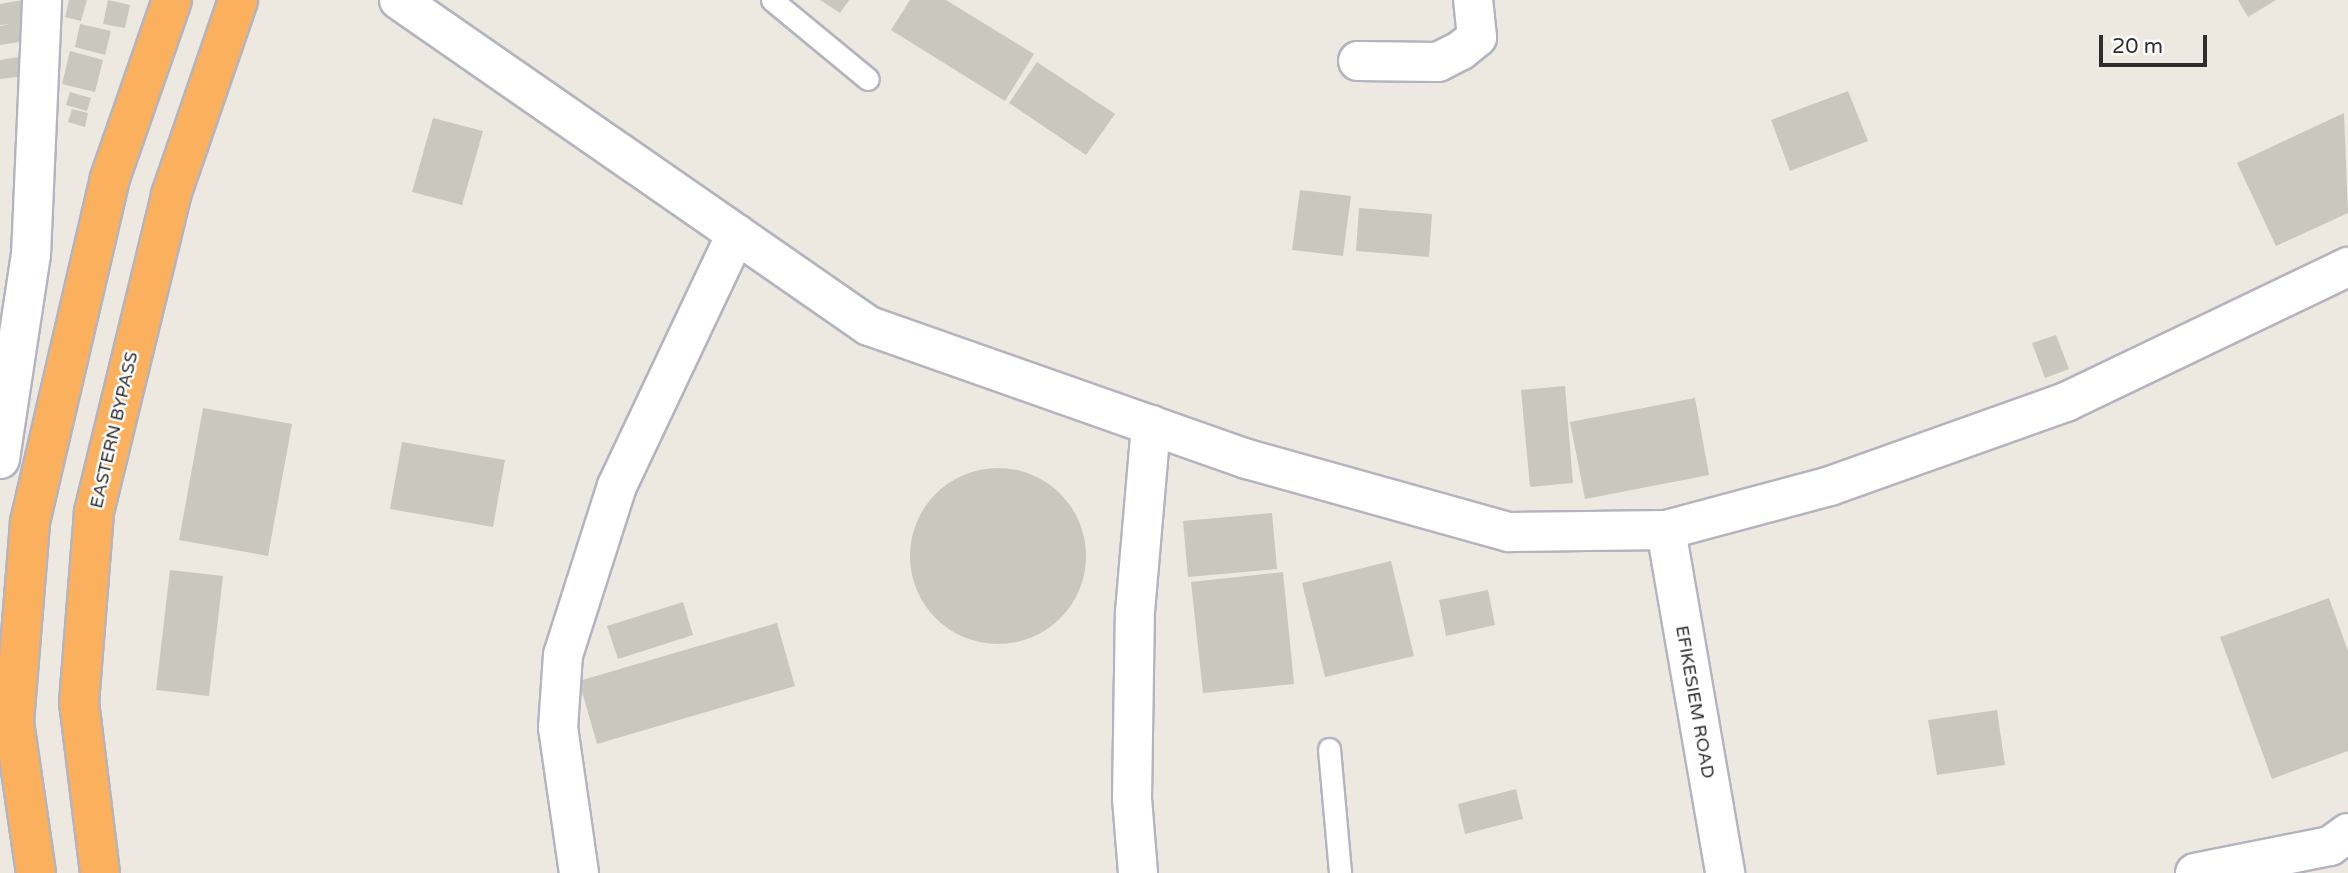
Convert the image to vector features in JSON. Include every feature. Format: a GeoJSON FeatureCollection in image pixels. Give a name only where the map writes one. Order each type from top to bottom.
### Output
{"type":"FeatureCollection","features":[{"type":"Feature","properties":{"kind":"highway"},"geometry":{"type":"LineString","coordinates":[[36,873],[13,722],[30,522],[110,178],[172,0]]}},
{"type":"Feature","properties":{"kind":"highway","name":"EASTERN BYPASS"},"geometry":{"type":"LineString","coordinates":[[100,873],[79,703],[94,512],[171,195],[238,0]]}},
{"type":"Feature","properties":{"kind":"street"},"geometry":{"type":"LineString","coordinates":[[0,459],[30,255],[42,0]]}},
{"type":"Feature","properties":{"kind":"street"},"geometry":{"type":"LineString","coordinates":[[399,0],[869,326],[1152,425],[1509,532],[1666,530],[1830,486],[2000,430],[2348,267]]}},
{"type":"Feature","properties":{"kind":"street"},"geometry":{"type":"LineString","coordinates":[[1358,61],[1438,62],[1460,51],[1477,37],[1473,0]]}},
{"type":"Feature","properties":{"kind":"street"},"geometry":{"type":"LineString","coordinates":[[579,873],[558,729],[563,655],[617,486],[736,234]]}},
{"type":"Feature","properties":{"kind":"street"},"geometry":{"type":"LineString","coordinates":[[1138,873],[1132,797],[1135,612],[1152,425]]}},
{"type":"Feature","properties":{"kind":"street","name":"EFIKESIEM ROAD"},"geometry":{"type":"LineString","coordinates":[[1666,530],[1726,873]]}},
{"type":"Feature","properties":{"kind":"street"},"geometry":{"type":"LineString","coordinates":[[2195,873],[2337,851]]}},
{"type":"Feature","properties":{"kind":"lane"},"geometry":{"type":"LineString","coordinates":[[772,0],[868,79]]}},
{"type":"Feature","properties":{"kind":"lane"},"geometry":{"type":"LineString","coordinates":[[1329,749],[1340,873]]}},
{"type":"Feature","properties":{"kind":"building"},"geometry":{"type":"Polygon","coordinates":[[[22,0],[26,41],[0,45],[0,26],[11,24],[0,25],[0,4],[22,0]]]}},
{"type":"Feature","properties":{"kind":"building"},"geometry":{"type":"Polygon","coordinates":[[[69,0],[87,0],[81,21],[65,17],[69,0]]]}},
{"type":"Feature","properties":{"kind":"building"},"geometry":{"type":"Polygon","coordinates":[[[108,0],[130,5],[125,28],[103,24],[108,0]]]}},
{"type":"Feature","properties":{"kind":"building"},"geometry":{"type":"Polygon","coordinates":[[[820,0],[849,0],[840,13],[820,0]]]}},
{"type":"Feature","properties":{"kind":"building"},"geometry":{"type":"Polygon","coordinates":[[[910,0],[946,0],[1034,54],[1005,101],[891,30],[910,0]]]}},
{"type":"Feature","properties":{"kind":"building"},"geometry":{"type":"Polygon","coordinates":[[[2238,0],[2276,0],[2248,17],[2238,0]]]}},
{"type":"Feature","properties":{"kind":"building"},"geometry":{"type":"Polygon","coordinates":[[[80,24],[111,31],[105,55],[75,47],[80,24]]]}},
{"type":"Feature","properties":{"kind":"building"},"geometry":{"type":"Polygon","coordinates":[[[70,51],[103,60],[95,92],[62,84],[70,51]]]}},
{"type":"Feature","properties":{"kind":"building"},"geometry":{"type":"Polygon","coordinates":[[[24,56],[26,76],[0,79],[0,60],[24,56]]]}},
{"type":"Feature","properties":{"kind":"building"},"geometry":{"type":"Polygon","coordinates":[[[1037,62],[1115,114],[1086,155],[1009,103],[1037,62]]]}},
{"type":"Feature","properties":{"kind":"building"},"geometry":{"type":"Polygon","coordinates":[[[1848,91],[1868,141],[1790,171],[1771,120],[1848,91]]]}},
{"type":"Feature","properties":{"kind":"building"},"geometry":{"type":"Polygon","coordinates":[[[70,92],[91,98],[87,111],[66,105],[70,92]]]}},
{"type":"Feature","properties":{"kind":"building"},"geometry":{"type":"Polygon","coordinates":[[[72,109],[88,113],[85,127],[68,122],[72,109]]]}},
{"type":"Feature","properties":{"kind":"building"},"geometry":{"type":"Polygon","coordinates":[[[2344,113],[2348,213],[2276,246],[2237,163],[2344,113]]]}},
{"type":"Feature","properties":{"kind":"building"},"geometry":{"type":"Polygon","coordinates":[[[433,118],[483,131],[462,205],[412,192],[433,118]]]}},
{"type":"Feature","properties":{"kind":"building"},"geometry":{"type":"Polygon","coordinates":[[[1300,190],[1351,196],[1343,256],[1292,250],[1300,190]]]}},
{"type":"Feature","properties":{"kind":"building"},"geometry":{"type":"Polygon","coordinates":[[[1359,208],[1432,214],[1429,257],[1356,251],[1359,208]]]}},
{"type":"Feature","properties":{"kind":"building"},"geometry":{"type":"Polygon","coordinates":[[[2056,335],[2069,369],[2045,378],[2032,343],[2056,335]]]}},
{"type":"Feature","properties":{"kind":"building"},"geometry":{"type":"Polygon","coordinates":[[[1565,386],[1573,483],[1530,487],[1521,390],[1565,386]]]}},
{"type":"Feature","properties":{"kind":"building"},"geometry":{"type":"Polygon","coordinates":[[[1695,398],[1709,475],[1585,499],[1570,422],[1695,398]]]}},
{"type":"Feature","properties":{"kind":"building"},"geometry":{"type":"Polygon","coordinates":[[[203,408],[292,424],[268,556],[179,540],[203,408]]]}},
{"type":"Feature","properties":{"kind":"building"},"geometry":{"type":"Polygon","coordinates":[[[402,442],[505,460],[493,527],[390,509],[402,442]]]}},
{"type":"Feature","properties":{"kind":"building"},"geometry":{"type":"Polygon","coordinates":[[[998,468],[1032,474],[1061,493],[1080,522],[1086,556],[1080,590],[1061,619],[1032,638],[998,644],[964,638],[935,619],[916,590],[910,556],[916,522],[935,493],[964,474],[998,468]]]}},
{"type":"Feature","properties":{"kind":"building"},"geometry":{"type":"Polygon","coordinates":[[[1272,513],[1277,569],[1188,577],[1183,521],[1272,513]]]}},
{"type":"Feature","properties":{"kind":"building"},"geometry":{"type":"Polygon","coordinates":[[[1391,561],[1414,656],[1325,677],[1302,583],[1391,561]]]}},
{"type":"Feature","properties":{"kind":"building"},"geometry":{"type":"Polygon","coordinates":[[[170,570],[223,576],[209,696],[156,690],[170,570]]]}},
{"type":"Feature","properties":{"kind":"building"},"geometry":{"type":"Polygon","coordinates":[[[1283,572],[1294,684],[1203,693],[1191,582],[1283,572]]]}},
{"type":"Feature","properties":{"kind":"building"},"geometry":{"type":"Polygon","coordinates":[[[1488,590],[1495,625],[1446,636],[1439,600],[1488,590]]]}},
{"type":"Feature","properties":{"kind":"building"},"geometry":{"type":"Polygon","coordinates":[[[2329,598],[2348,651],[2348,751],[2272,779],[2220,637],[2329,598]]]}},
{"type":"Feature","properties":{"kind":"building"},"geometry":{"type":"Polygon","coordinates":[[[683,602],[693,635],[618,659],[607,626],[683,602]]]}},
{"type":"Feature","properties":{"kind":"building"},"geometry":{"type":"Polygon","coordinates":[[[777,623],[795,686],[597,744],[579,681],[777,623]]]}},
{"type":"Feature","properties":{"kind":"building"},"geometry":{"type":"Polygon","coordinates":[[[1997,710],[2005,765],[1937,775],[1928,720],[1997,710]]]}},
{"type":"Feature","properties":{"kind":"building"},"geometry":{"type":"Polygon","coordinates":[[[1516,789],[1523,819],[1465,834],[1458,804],[1516,789]]]}}]}
